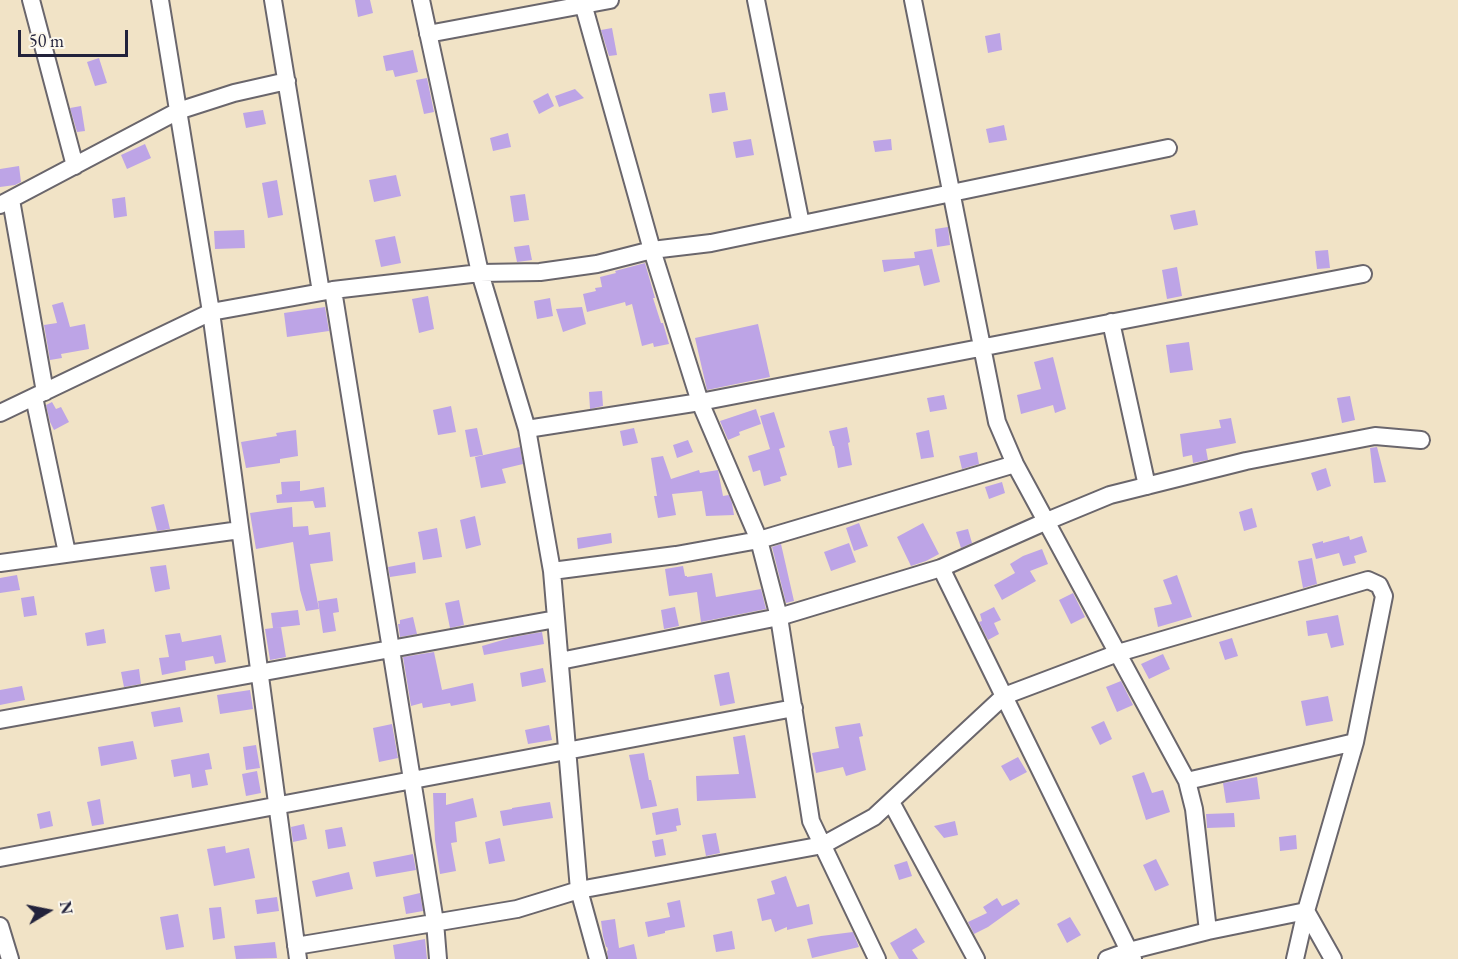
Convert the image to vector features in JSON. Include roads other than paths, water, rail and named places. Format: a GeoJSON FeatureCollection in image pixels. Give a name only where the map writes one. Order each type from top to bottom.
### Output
{"type":"FeatureCollection","features":[{"type":"Feature","properties":{"kind":"street"},"geometry":{"type":"LineString","coordinates":[[31,0],[75,166]]}},
{"type":"Feature","properties":{"kind":"street"},"geometry":{"type":"LineString","coordinates":[[160,0],[211,312],[297,952],[435,922],[517,909],[579,890],[823,845],[874,817],[1004,696],[1118,653],[1368,580],[1379,585],[1384,596],[1355,742],[1294,959]]}},
{"type":"Feature","properties":{"kind":"street"},"geometry":{"type":"LineString","coordinates":[[273,0],[391,649],[435,922],[438,959]]}},
{"type":"Feature","properties":{"kind":"street"},"geometry":{"type":"LineString","coordinates":[[421,0],[480,273],[526,429],[552,571],[579,890],[598,959]]}},
{"type":"Feature","properties":{"kind":"street"},"geometry":{"type":"LineString","coordinates":[[428,34],[582,2],[609,0]]}},
{"type":"Feature","properties":{"kind":"street"},"geometry":{"type":"LineString","coordinates":[[756,0],[801,224]]}},
{"type":"Feature","properties":{"kind":"street"},"geometry":{"type":"LineString","coordinates":[[913,0],[997,422],[1015,464],[1187,781],[1194,809],[1208,931]]}},
{"type":"Feature","properties":{"kind":"street"},"geometry":{"type":"LineString","coordinates":[[582,2],[652,250],[700,402],[759,540],[779,617],[811,822],[877,959]]}},
{"type":"Feature","properties":{"kind":"street"},"geometry":{"type":"LineString","coordinates":[[67,554],[5,202],[178,111],[234,93],[287,81]]}},
{"type":"Feature","properties":{"kind":"street"},"geometry":{"type":"LineString","coordinates":[[0,413],[211,312],[327,291],[480,273],[540,272],[597,264],[652,250],[711,243],[1168,148]]}},
{"type":"Feature","properties":{"kind":"street"},"geometry":{"type":"LineString","coordinates":[[526,429],[700,402],[1363,274]]}},
{"type":"Feature","properties":{"kind":"street"},"geometry":{"type":"LineString","coordinates":[[1110,322],[1147,486]]}},
{"type":"Feature","properties":{"kind":"street"},"geometry":{"type":"LineString","coordinates":[[560,661],[779,617],[941,568],[1110,495],[1246,461],[1375,436],[1421,440]]}},
{"type":"Feature","properties":{"kind":"street"},"geometry":{"type":"LineString","coordinates":[[552,571],[676,555],[759,540],[1015,464]]}},
{"type":"Feature","properties":{"kind":"street"},"geometry":{"type":"LineString","coordinates":[[0,563],[240,530]]}},
{"type":"Feature","properties":{"kind":"street"},"geometry":{"type":"LineString","coordinates":[[941,568],[1131,955]]}},
{"type":"Feature","properties":{"kind":"street"},"geometry":{"type":"LineString","coordinates":[[0,720],[556,619]]}},
{"type":"Feature","properties":{"kind":"street"},"geometry":{"type":"LineString","coordinates":[[0,858],[794,708]]}},
{"type":"Feature","properties":{"kind":"street"},"geometry":{"type":"LineString","coordinates":[[1187,781],[1355,742]]}},
{"type":"Feature","properties":{"kind":"street"},"geometry":{"type":"LineString","coordinates":[[891,802],[976,959]]}},
{"type":"Feature","properties":{"kind":"street"},"geometry":{"type":"LineString","coordinates":[[1107,959],[1131,955],[1208,931],[1306,911]]}},
{"type":"Feature","properties":{"kind":"street"},"geometry":{"type":"LineString","coordinates":[[1306,911],[1333,959]]}},
{"type":"Feature","properties":{"kind":"street"},"geometry":{"type":"LineString","coordinates":[[0,926],[10,959]]}}]}
